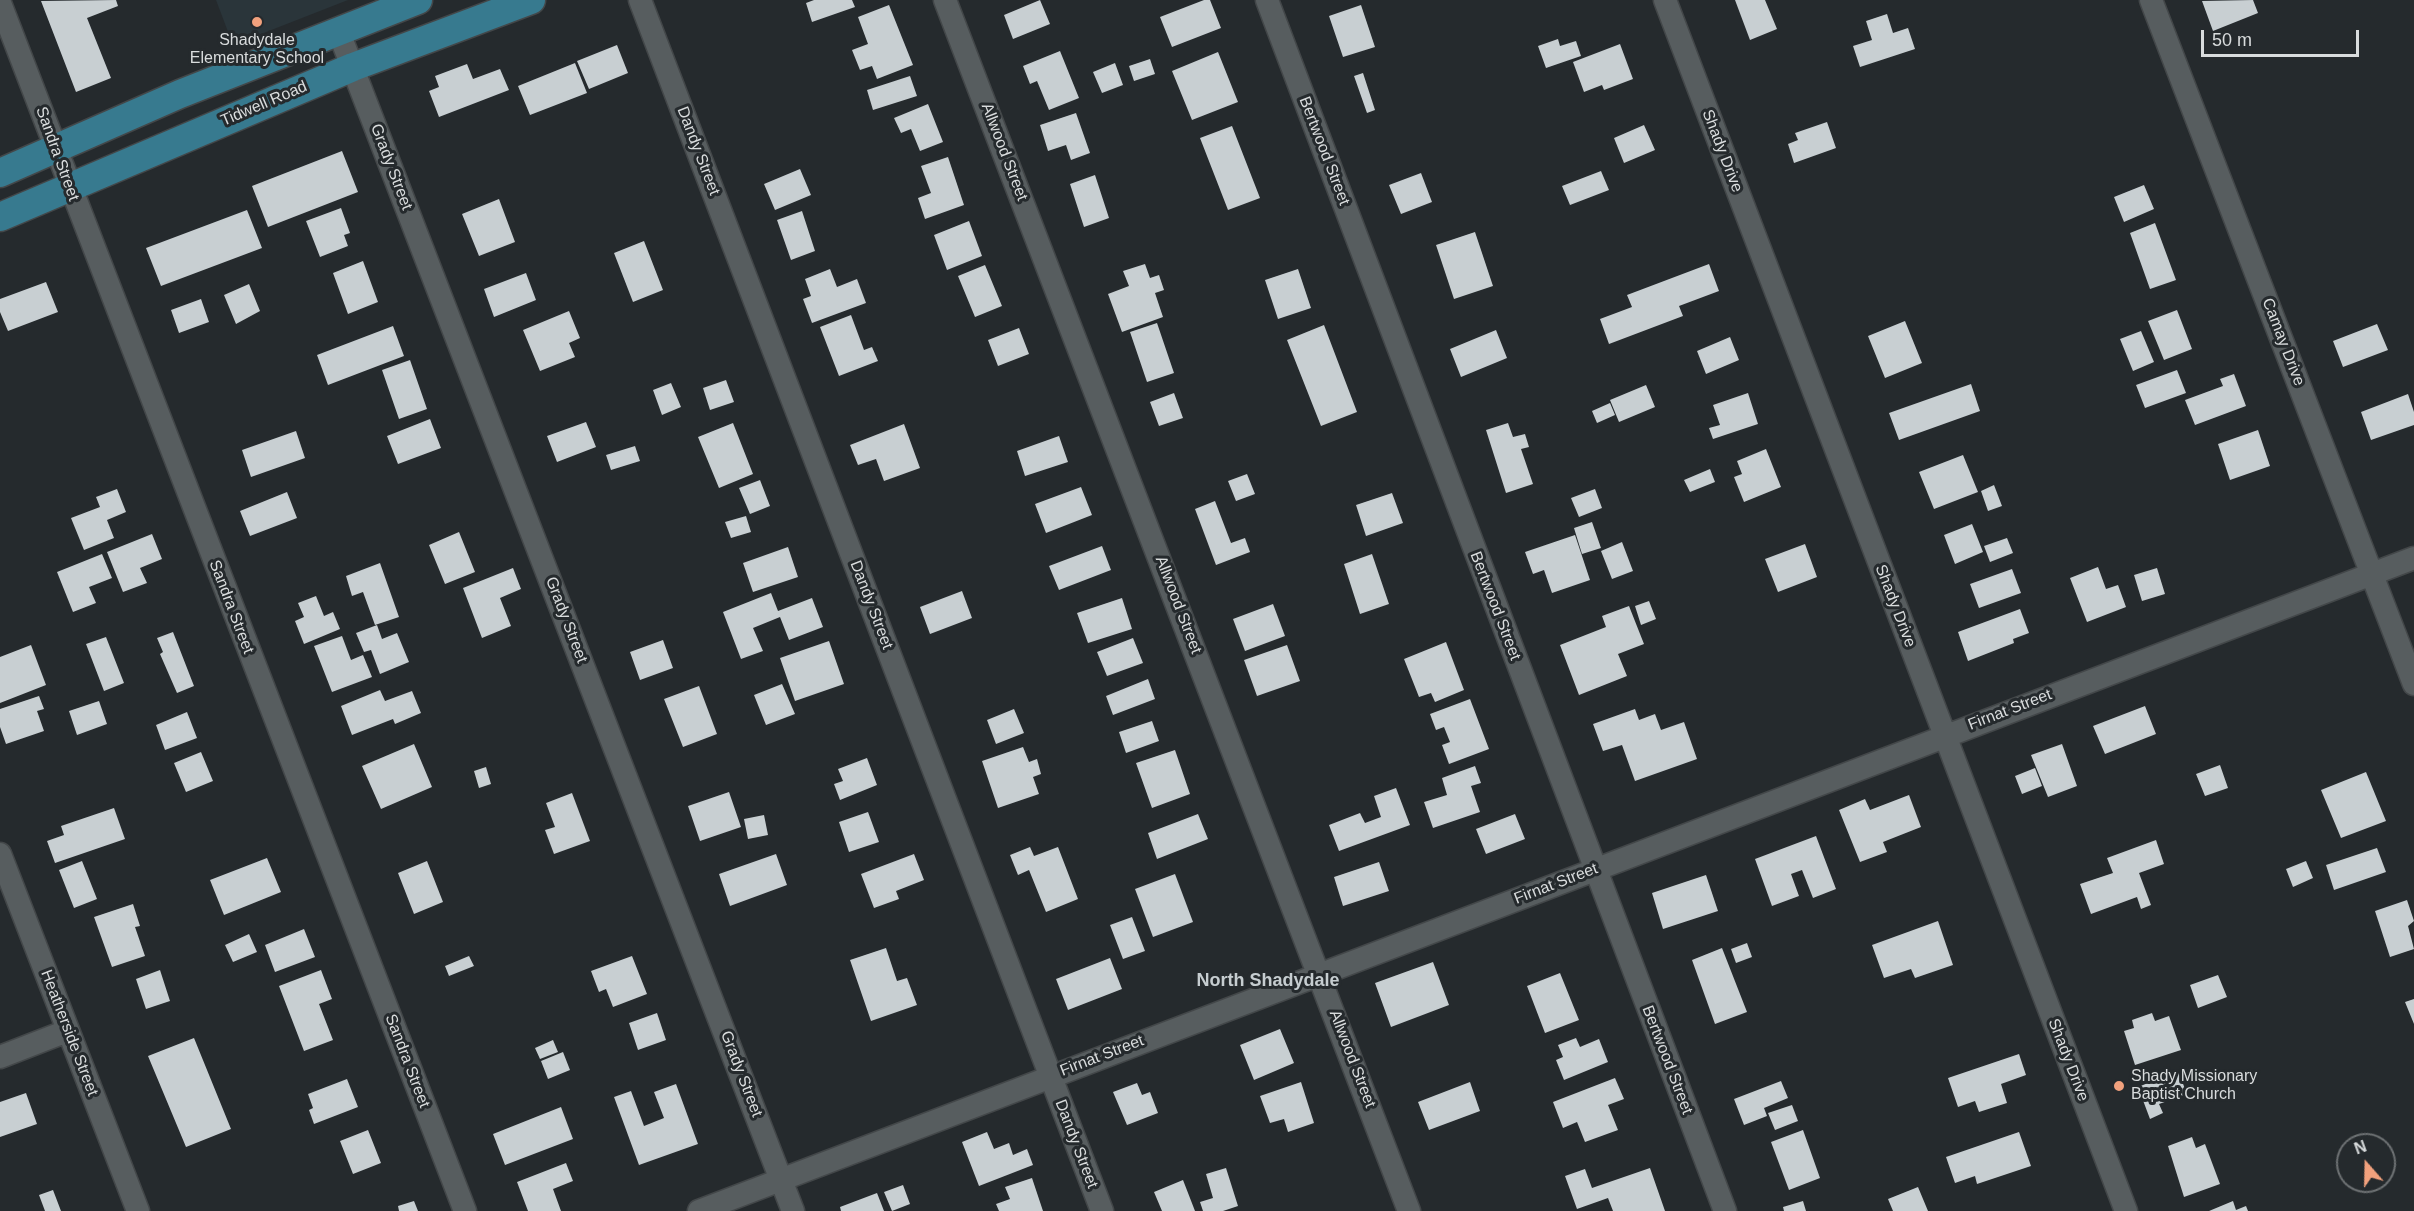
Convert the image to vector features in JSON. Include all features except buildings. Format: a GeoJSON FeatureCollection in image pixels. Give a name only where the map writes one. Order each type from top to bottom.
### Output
{"type":"FeatureCollection","features":[{"type":"Feature","properties":{"kind":"main road"},"geometry":{"type":"LineString","coordinates":[[0,173],[180,94],[418,0]]}},
{"type":"Feature","properties":{"kind":"main road","name":"Tidwell Road"},"geometry":{"type":"LineString","coordinates":[[0,217],[353,67],[531,0]]}},
{"type":"Feature","properties":{"kind":"street","name":"Dandy Street"},"geometry":{"type":"LineString","coordinates":[[640,0],[1102,1211]]}},
{"type":"Feature","properties":{"kind":"street","name":"Allwood Street"},"geometry":{"type":"LineString","coordinates":[[945,0],[1409,1211]]}},
{"type":"Feature","properties":{"kind":"street","name":"Bertwood Street"},"geometry":{"type":"LineString","coordinates":[[1267,0],[1725,1211]]}},
{"type":"Feature","properties":{"kind":"street","name":"Shady Drive"},"geometry":{"type":"LineString","coordinates":[[1665,0],[2126,1211]]}},
{"type":"Feature","properties":{"kind":"street","name":"Camay Drive"},"geometry":{"type":"LineString","coordinates":[[2151,0],[2414,684]]}},
{"type":"Feature","properties":{"kind":"street","name":"Sandra Street"},"geometry":{"type":"LineString","coordinates":[[0,3],[465,1211]]}},
{"type":"Feature","properties":{"kind":"street","name":"Grady Street"},"geometry":{"type":"LineString","coordinates":[[338,30],[793,1211]]}},
{"type":"Feature","properties":{"kind":"street","name":"Firnat Street"},"geometry":{"type":"LineString","coordinates":[[699,1211],[1944,735],[2414,558]]}},
{"type":"Feature","properties":{"kind":"street","name":"Heatherside Street"},"geometry":{"type":"LineString","coordinates":[[0,854],[138,1211]]}},
{"type":"Feature","properties":{"kind":"street"},"geometry":{"type":"LineString","coordinates":[[0,1057],[68,1031]]}},
{"type":"Feature","properties":{"kind":"shaded area","name":"Shadydale Elementary School"},"geometry":{"type":"Polygon","coordinates":[[[216,0],[348,0],[233,45],[216,0]]]}},
{"type":"Feature","properties":{"kind":"place","name":"Shadydale Elementary School"},"geometry":{"type":"Point","coordinates":[257,22]}},
{"type":"Feature","properties":{"kind":"place","name":"Shady Missionary Baptist Church"},"geometry":{"type":"Point","coordinates":[2119,1086]}},
{"type":"Feature","properties":{"kind":"district","name":"North Shadydale"},"geometry":{"type":"Point","coordinates":[1268,981]}}]}
